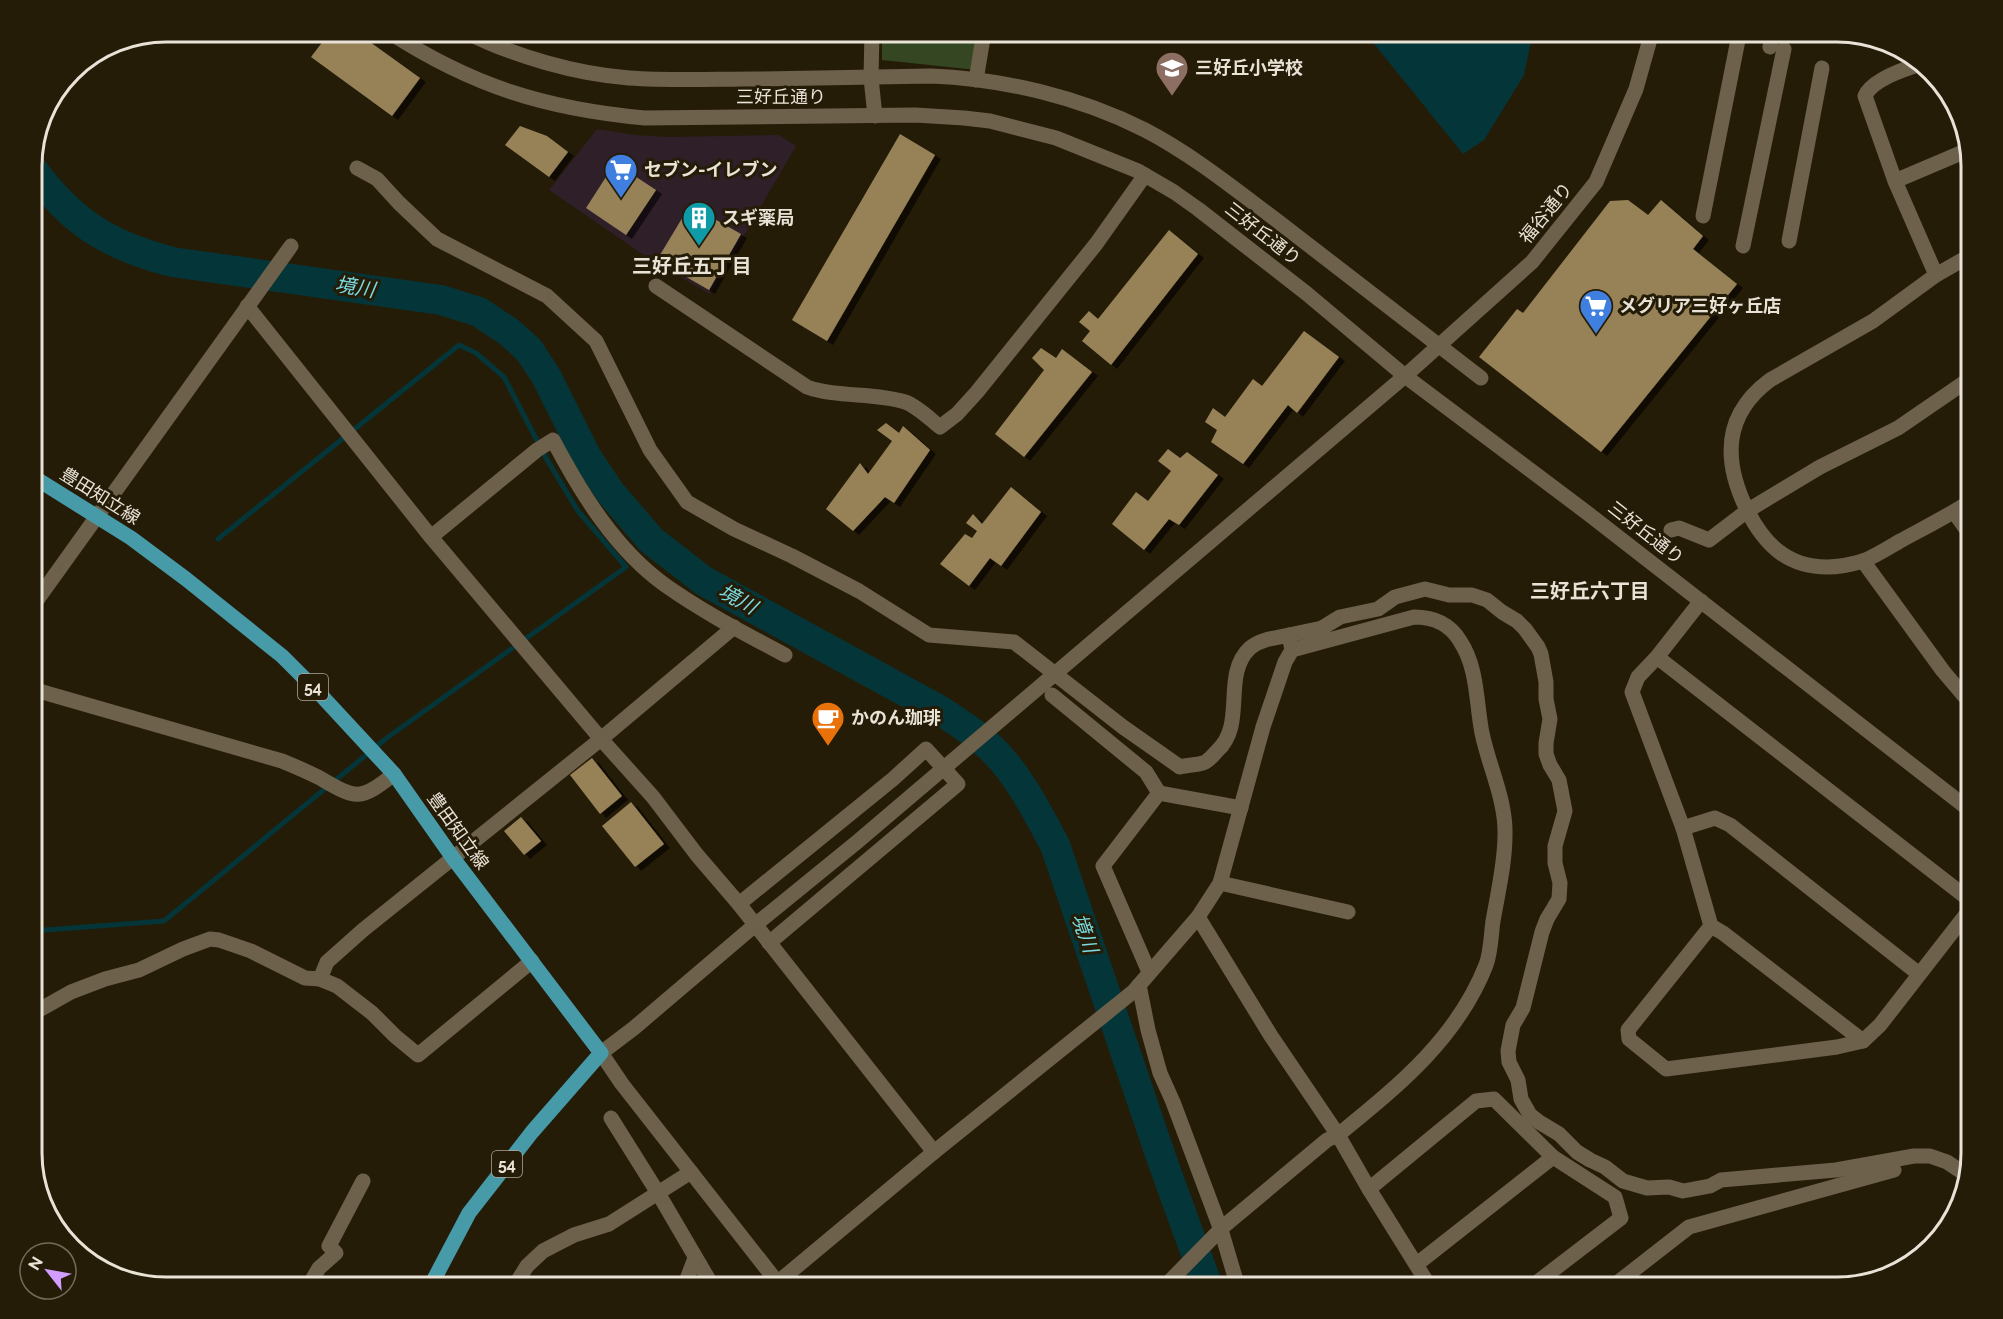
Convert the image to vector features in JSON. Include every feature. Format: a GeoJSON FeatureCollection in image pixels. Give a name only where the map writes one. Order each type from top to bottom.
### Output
{"type":"FeatureCollection","features":[{"type":"Feature","properties":{"kind":"main road","name":"豊田知立線"},"geometry":{"type":"LineString","coordinates":[[42,482],[131,538],[282,656],[394,774],[453,858],[601,1053]]}},
{"type":"Feature","properties":{"kind":"main road","name":"54"},"geometry":{"type":"LineString","coordinates":[[435,1277],[469,1214],[532,1131],[601,1053]]}},
{"type":"Feature","properties":{"kind":"street","name":"三好丘通り"},"geometry":{"type":"LineString","coordinates":[[405,42],[451,68],[500,89],[541,101],[609,115],[645,118],[939,116],[990,121],[1056,138],[1098,153],[1145,175],[1198,209],[1306,292],[1405,376],[1701,601],[1961,803]]}},
{"type":"Feature","properties":{"kind":"street"},"geometry":{"type":"LineString","coordinates":[[489,42],[537,59],[579,70],[626,78],[676,80],[961,77],[1047,93],[1145,130],[1216,175],[1481,378]]}},
{"type":"Feature","properties":{"kind":"street"},"geometry":{"type":"LineString","coordinates":[[872,42],[875,116]]}},
{"type":"Feature","properties":{"kind":"street"},"geometry":{"type":"LineString","coordinates":[[976,80],[982,42]]}},
{"type":"Feature","properties":{"kind":"street","name":"福谷通り"},"geometry":{"type":"LineString","coordinates":[[601,1053],[634,1028],[905,801],[1405,376],[1532,262],[1596,182],[1636,89],[1649,42]]}},
{"type":"Feature","properties":{"kind":"street"},"geometry":{"type":"LineString","coordinates":[[1703,216],[1738,42]]}},
{"type":"Feature","properties":{"kind":"street"},"geometry":{"type":"LineString","coordinates":[[1743,246],[1777,48],[1776,42]]}},
{"type":"Feature","properties":{"kind":"street"},"geometry":{"type":"LineString","coordinates":[[1911,67],[1874,84],[1868,88],[1865,96],[1895,181],[1935,275]]}},
{"type":"Feature","properties":{"kind":"street"},"geometry":{"type":"LineString","coordinates":[[1789,241],[1822,68]]}},
{"type":"Feature","properties":{"kind":"street"},"geometry":{"type":"LineString","coordinates":[[1895,181],[1960,153]]}},
{"type":"Feature","properties":{"kind":"street"},"geometry":{"type":"LineString","coordinates":[[357,168],[377,179],[437,239],[547,296],[596,340],[650,450],[687,502],[734,529],[860,591],[929,635],[1014,642],[1123,728],[1180,767],[1206,762],[1225,744],[1232,726],[1237,669],[1242,657],[1251,647],[1263,641],[1291,642],[1414,617],[1433,619],[1451,629],[1466,650],[1471,665],[1482,734],[1504,811],[1503,862],[1487,963],[1476,989],[1453,1027],[1414,1071],[1338,1135],[1327,1140],[1215,1236],[1174,1277]]}},
{"type":"Feature","properties":{"kind":"street"},"geometry":{"type":"LineString","coordinates":[[656,286],[807,387],[823,392],[886,398],[908,403],[940,427],[957,414],[977,392],[1096,244],[1145,175]]}},
{"type":"Feature","properties":{"kind":"street"},"geometry":{"type":"LineString","coordinates":[[42,593],[289,249]]}},
{"type":"Feature","properties":{"kind":"street"},"geometry":{"type":"LineString","coordinates":[[1961,261],[1935,275],[1873,321],[1770,380],[1755,391],[1743,408],[1730,447],[1731,468],[1737,491],[1747,511],[1763,538],[1778,552],[1797,562],[1829,567],[1863,561],[1961,507]]}},
{"type":"Feature","properties":{"kind":"street"},"geometry":{"type":"LineString","coordinates":[[251,301],[431,537],[601,739],[653,797],[934,1152]]}},
{"type":"Feature","properties":{"kind":"street"},"geometry":{"type":"LineString","coordinates":[[1671,531],[1679,528],[1709,540],[1747,511],[1820,467],[1898,428],[1961,385]]}},
{"type":"Feature","properties":{"kind":"street"},"geometry":{"type":"LineString","coordinates":[[431,537],[537,450],[553,440],[586,498],[633,556],[663,584],[699,608],[785,654]]}},
{"type":"Feature","properties":{"kind":"street"},"geometry":{"type":"LineString","coordinates":[[1954,512],[1961,522]]}},
{"type":"Feature","properties":{"kind":"street"},"geometry":{"type":"LineString","coordinates":[[1863,561],[1961,692]]}},
{"type":"Feature","properties":{"kind":"street"},"geometry":{"type":"LineString","coordinates":[[788,1277],[934,1152],[1137,988],[1198,916],[1220,883],[1263,727],[1291,642],[1340,617],[1378,609],[1395,597],[1425,589],[1449,595],[1472,595],[1487,600],[1517,621],[1538,646],[1546,682],[1546,699],[1550,719],[1546,754],[1558,780],[1564,811],[1555,846],[1555,863],[1561,890],[1559,899],[1546,919],[1523,1008],[1513,1025],[1508,1051],[1512,1071],[1518,1080],[1521,1099],[1530,1115],[1559,1134],[1577,1152],[1605,1167],[1623,1181],[1647,1188],[1669,1187],[1683,1191],[1697,1190],[1721,1180],[1836,1170],[1914,1156],[1930,1156],[1947,1162],[1960,1171]]}},
{"type":"Feature","properties":{"kind":"street"},"geometry":{"type":"LineString","coordinates":[[1701,601],[1657,657],[1638,676],[1632,692],[1683,828],[1711,926],[1863,1041]]}},
{"type":"Feature","properties":{"kind":"street"},"geometry":{"type":"LineString","coordinates":[[320,979],[327,962],[363,930],[601,739],[734,627]]}},
{"type":"Feature","properties":{"kind":"street"},"geometry":{"type":"LineString","coordinates":[[1657,657],[1961,893]]}},
{"type":"Feature","properties":{"kind":"street"},"geometry":{"type":"LineString","coordinates":[[42,692],[282,761],[316,776],[344,793],[354,795],[376,789],[394,774]]}},
{"type":"Feature","properties":{"kind":"street"},"geometry":{"type":"LineString","coordinates":[[1052,695],[1146,772],[1159,792],[1241,808]]}},
{"type":"Feature","properties":{"kind":"street"},"geometry":{"type":"LineString","coordinates":[[739,904],[893,779],[926,749],[958,784],[769,943]]}},
{"type":"Feature","properties":{"kind":"street"},"geometry":{"type":"LineString","coordinates":[[1149,972],[1103,866],[1159,792]]}},
{"type":"Feature","properties":{"kind":"street"},"geometry":{"type":"LineString","coordinates":[[1683,828],[1715,818],[1730,825],[1919,974]]}},
{"type":"Feature","properties":{"kind":"street"},"geometry":{"type":"LineString","coordinates":[[1220,883],[1348,912]]}},
{"type":"Feature","properties":{"kind":"street"},"geometry":{"type":"LineString","coordinates":[[1198,916],[1271,1036],[1338,1135],[1424,1277]]}},
{"type":"Feature","properties":{"kind":"street"},"geometry":{"type":"LineString","coordinates":[[1711,926],[1628,1030],[1629,1039],[1666,1069],[1837,1047],[1863,1041],[1880,1025],[1961,921]]}},
{"type":"Feature","properties":{"kind":"street"},"geometry":{"type":"LineString","coordinates":[[42,1008],[71,992],[105,978],[139,970],[210,939],[219,940],[251,951],[305,978],[320,979],[337,986],[372,1013],[418,1055],[532,961]]}},
{"type":"Feature","properties":{"kind":"street"},"geometry":{"type":"LineString","coordinates":[[1137,988],[1160,1073],[1173,1102],[1215,1236],[1233,1277]]}},
{"type":"Feature","properties":{"kind":"street"},"geometry":{"type":"LineString","coordinates":[[601,1053],[773,1277]]}},
{"type":"Feature","properties":{"kind":"street"},"geometry":{"type":"LineString","coordinates":[[1369,1189],[1476,1101],[1494,1099],[1552,1158],[1615,1197],[1621,1218],[1545,1277]]}},
{"type":"Feature","properties":{"kind":"street"},"geometry":{"type":"LineString","coordinates":[[611,1118],[707,1277]]}},
{"type":"Feature","properties":{"kind":"street"},"geometry":{"type":"LineString","coordinates":[[1417,1264],[1552,1158]]}},
{"type":"Feature","properties":{"kind":"street"},"geometry":{"type":"LineString","coordinates":[[1624,1277],[1689,1227],[1894,1170]]}},
{"type":"Feature","properties":{"kind":"street"},"geometry":{"type":"LineString","coordinates":[[520,1277],[527,1266],[543,1251],[568,1237],[609,1224],[691,1172]]}},
{"type":"Feature","properties":{"kind":"street"},"geometry":{"type":"LineString","coordinates":[[314,1277],[319,1268],[336,1253],[329,1246],[363,1181]]}},
{"type":"Feature","properties":{"kind":"street"},"geometry":{"type":"LineString","coordinates":[[688,1277],[695,1258]]}},
{"type":"Feature","properties":{"kind":"shaded area"},"geometry":{"type":"Polygon","coordinates":[[[597,129],[668,137],[779,135],[796,146],[710,294],[654,262],[549,190],[597,129]]]}},
{"type":"Feature","properties":{"kind":"green space"},"geometry":{"type":"Polygon","coordinates":[[[882,42],[981,42],[977,70],[882,60],[882,42]]]}},
{"type":"Feature","properties":{"kind":"water"},"geometry":{"type":"Polygon","coordinates":[[[1373,42],[1531,42],[1524,75],[1484,140],[1463,154],[1373,42]]]}},
{"type":"Feature","properties":{"kind":"building"},"geometry":{"type":"Polygon","coordinates":[[[322,42],[370,42],[420,78],[392,116],[311,57],[322,42]]]}},
{"type":"Feature","properties":{"kind":"building"},"geometry":{"type":"Polygon","coordinates":[[[520,126],[547,136],[568,152],[549,177],[505,145],[520,126]]]}},
{"type":"Feature","properties":{"kind":"building"},"geometry":{"type":"Polygon","coordinates":[[[900,134],[935,155],[827,341],[792,320],[900,134]]]}},
{"type":"Feature","properties":{"kind":"building","name":"セブン-イレブン"},"geometry":{"type":"Polygon","coordinates":[[[615,163],[656,190],[626,235],[586,208],[615,163]]]}},
{"type":"Feature","properties":{"kind":"building","name":"メグリア三好ヶ丘店"},"geometry":{"type":"Polygon","coordinates":[[[1628,200],[1648,215],[1661,200],[1703,236],[1693,249],[1737,284],[1601,452],[1479,357],[1517,309],[1523,313],[1610,201],[1628,200]]]}},
{"type":"Feature","properties":{"kind":"building","name":"スギ薬局"},"geometry":{"type":"Polygon","coordinates":[[[690,205],[741,234],[709,290],[657,260],[690,205]]]}},
{"type":"Feature","properties":{"kind":"building"},"geometry":{"type":"Polygon","coordinates":[[[1169,230],[1198,254],[1111,365],[1082,341],[1090,331],[1079,322],[1089,311],[1098,319],[1169,230]]]}},
{"type":"Feature","properties":{"kind":"building"},"geometry":{"type":"Polygon","coordinates":[[[1304,331],[1339,357],[1297,413],[1288,405],[1243,464],[1211,442],[1217,430],[1205,422],[1213,408],[1225,417],[1253,379],[1262,386],[1304,331]]]}},
{"type":"Feature","properties":{"kind":"building"},"geometry":{"type":"Polygon","coordinates":[[[1041,348],[1056,358],[1062,349],[1092,372],[1024,457],[995,434],[1044,370],[1032,358],[1041,348]]]}},
{"type":"Feature","properties":{"kind":"building"},"geometry":{"type":"Polygon","coordinates":[[[886,423],[899,433],[903,426],[930,450],[894,503],[885,497],[853,531],[826,509],[860,463],[868,474],[892,441],[877,430],[886,423]]]}},
{"type":"Feature","properties":{"kind":"building"},"geometry":{"type":"Polygon","coordinates":[[[1168,449],[1180,458],[1187,452],[1218,475],[1179,525],[1169,519],[1144,550],[1112,524],[1136,492],[1148,501],[1171,471],[1158,461],[1168,449]]]}},
{"type":"Feature","properties":{"kind":"building"},"geometry":{"type":"Polygon","coordinates":[[[1011,487],[1041,512],[1001,566],[990,558],[969,586],[940,564],[965,534],[972,538],[977,531],[966,523],[973,514],[982,524],[1011,487]]]}},
{"type":"Feature","properties":{"kind":"building"},"geometry":{"type":"Polygon","coordinates":[[[592,758],[622,796],[600,814],[570,775],[592,758]]]}},
{"type":"Feature","properties":{"kind":"building"},"geometry":{"type":"Polygon","coordinates":[[[631,802],[664,844],[635,867],[602,826],[631,802]]]}},
{"type":"Feature","properties":{"kind":"building"},"geometry":{"type":"Polygon","coordinates":[[[521,817],[541,841],[524,855],[504,831],[521,817]]]}},
{"type":"Feature","properties":{"kind":"waterway","name":"境川"},"geometry":{"type":"LineString","coordinates":[[42,182],[77,218],[93,229],[128,248],[172,262],[441,300],[479,312],[509,332],[529,350],[546,376],[586,456],[610,492],[651,540],[704,581],[941,711],[991,748],[1022,786],[1055,845],[1162,1160],[1204,1277]]}},
{"type":"Feature","properties":{"kind":"waterway"},"geometry":{"type":"LineString","coordinates":[[42,930],[164,921],[388,737],[626,567],[578,511],[546,458],[504,377],[476,353],[459,345],[218,539]]}},
{"type":"Feature","properties":{"kind":"place","name":"三好丘小学校"},"geometry":{"type":"Point","coordinates":[1172,97]}},
{"type":"Feature","properties":{"kind":"place","name":"セブン-イレブン"},"geometry":{"type":"Point","coordinates":[621,199]}},
{"type":"Feature","properties":{"kind":"place","name":"スギ薬局"},"geometry":{"type":"Point","coordinates":[699,247]}},
{"type":"Feature","properties":{"kind":"place","name":"メグリア三好ヶ丘店"},"geometry":{"type":"Point","coordinates":[1596,335]}},
{"type":"Feature","properties":{"kind":"place","name":"かのん珈琲"},"geometry":{"type":"Point","coordinates":[828,747]}},
{"type":"Feature","properties":{"kind":"district","name":"三好丘五丁目"},"geometry":{"type":"Point","coordinates":[692,266]}},
{"type":"Feature","properties":{"kind":"district","name":"三好丘六丁目"},"geometry":{"type":"Point","coordinates":[1590,591]}}]}
